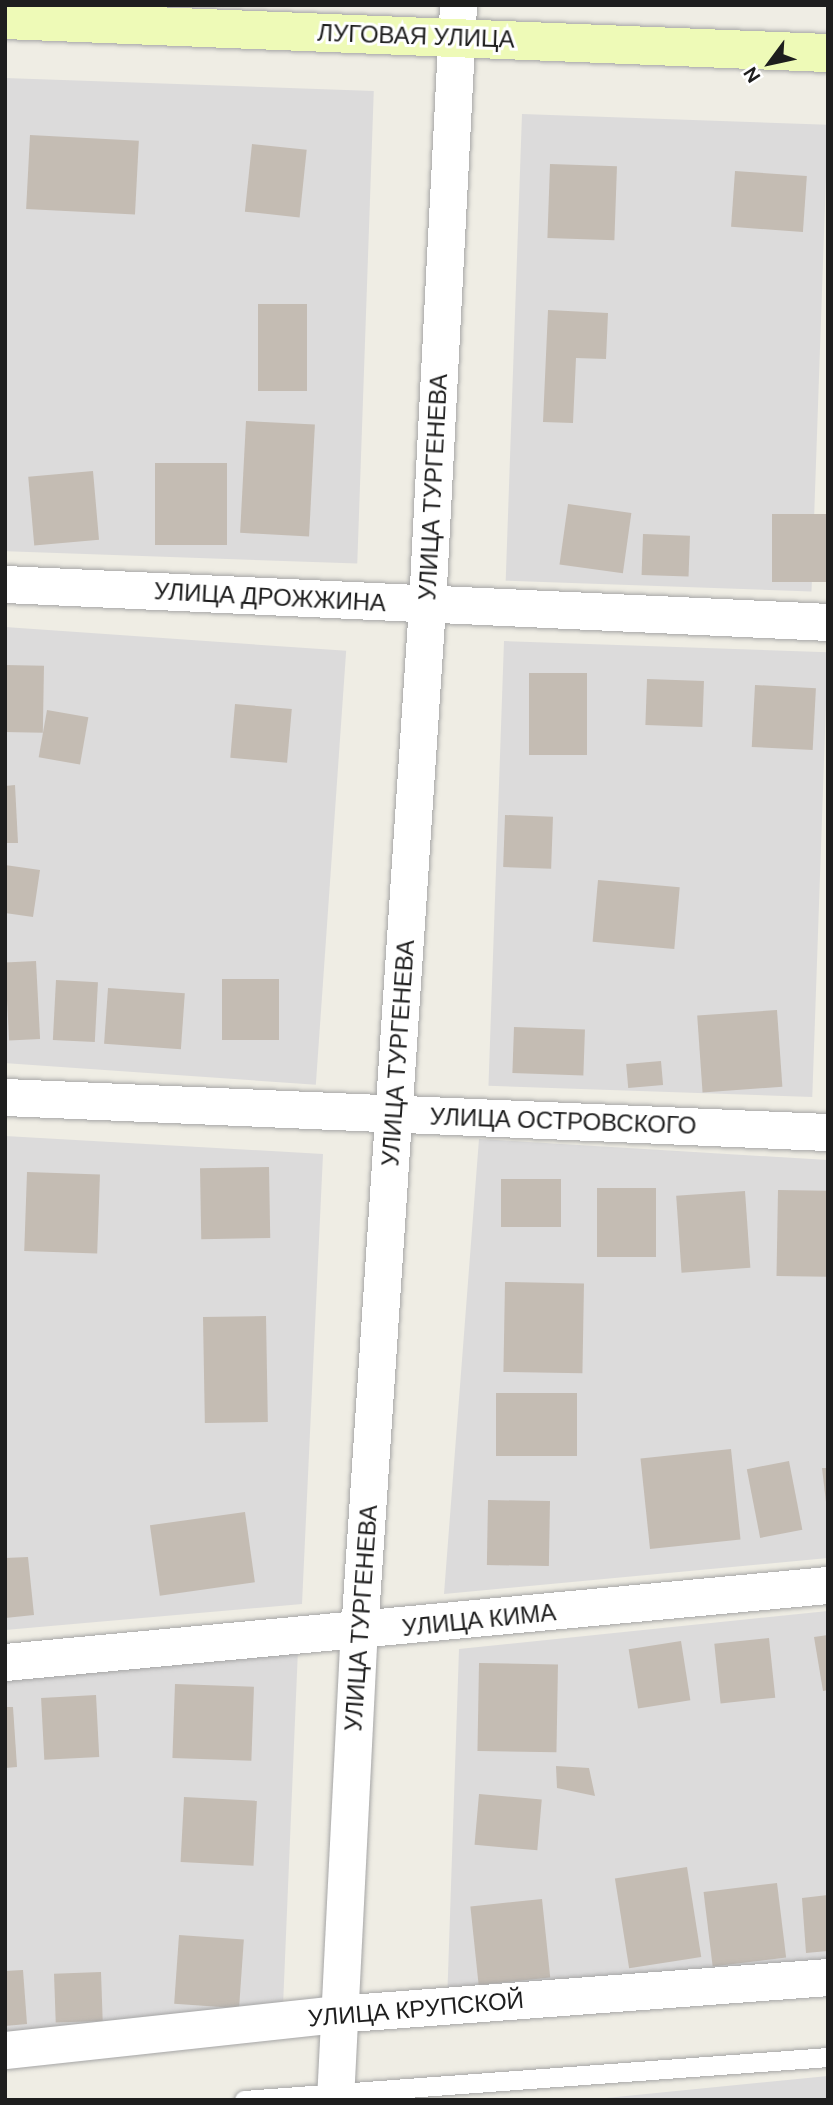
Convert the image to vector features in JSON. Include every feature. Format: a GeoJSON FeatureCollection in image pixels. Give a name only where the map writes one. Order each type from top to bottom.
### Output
{"type":"FeatureCollection","features":[{"type":"Feature","properties":{"kind":"street","name":"ЛУГОВАЯ УЛИЦА"},"geometry":{"type":"LineString","coordinates":[[5,20],[457,22],[828,52]]}},
{"type":"Feature","properties":{"kind":"street","name":"УЛИЦА ТУРГЕНЕВА"},"geometry":{"type":"LineString","coordinates":[[335,2096],[336,2014],[359,1632],[427,605],[457,22]]}},
{"type":"Feature","properties":{"kind":"street","name":"УЛИЦА ДРОЖЖИНА"},"geometry":{"type":"LineString","coordinates":[[5,584],[828,622]]}},
{"type":"Feature","properties":{"kind":"street","name":"УЛИЦА ОСТРОВСКОГО"},"geometry":{"type":"LineString","coordinates":[[5,1097],[828,1132]]}},
{"type":"Feature","properties":{"kind":"street","name":"УЛИЦА КИМА"},"geometry":{"type":"LineString","coordinates":[[5,1662],[359,1632],[828,1585]]}},
{"type":"Feature","properties":{"kind":"street","name":"УЛИЦА КРУПСКОЙ"},"geometry":{"type":"LineString","coordinates":[[5,2050],[336,2014],[828,1977]]}},
{"type":"Feature","properties":{"kind":"lane"},"geometry":{"type":"LineString","coordinates":[[244,2100],[335,2096],[828,2057]]}},
{"type":"Feature","properties":{"kind":"shaded area"},"geometry":{"type":"Polygon","coordinates":[[[5,78],[374,91],[357,564],[5,551],[5,78]]]}},
{"type":"Feature","properties":{"kind":"shaded area"},"geometry":{"type":"Polygon","coordinates":[[[522,114],[828,125],[812,591],[506,581],[522,114]]]}},
{"type":"Feature","properties":{"kind":"shaded area"},"geometry":{"type":"Polygon","coordinates":[[[5,627],[346,651],[316,1085],[5,1063],[5,627]]]}},
{"type":"Feature","properties":{"kind":"shaded area"},"geometry":{"type":"Polygon","coordinates":[[[504,641],[828,652],[812,1097],[488,1086],[504,641]]]}},
{"type":"Feature","properties":{"kind":"shaded area"},"geometry":{"type":"Polygon","coordinates":[[[5,1136],[323,1154],[302,1604],[5,1630],[5,1136]]]}},
{"type":"Feature","properties":{"kind":"shaded area"},"geometry":{"type":"Polygon","coordinates":[[[479,1139],[828,1160],[828,1558],[444,1594],[479,1139]]]}},
{"type":"Feature","properties":{"kind":"shaded area"},"geometry":{"type":"Polygon","coordinates":[[[828,1611],[828,1971],[447,2004],[459,1649],[828,1611]]]}},
{"type":"Feature","properties":{"kind":"shaded area"},"geometry":{"type":"Polygon","coordinates":[[[298,1649],[283,2006],[5,2033],[5,1675],[298,1649]]]}},
{"type":"Feature","properties":{"kind":"shaded area"},"geometry":{"type":"Polygon","coordinates":[[[828,2076],[828,2100],[586,2100],[828,2076]]]}},
{"type":"Feature","properties":{"kind":"building"},"geometry":{"type":"Polygon","coordinates":[[[30,135],[139,141],[135,215],[26,209],[30,135]]]}},
{"type":"Feature","properties":{"kind":"building"},"geometry":{"type":"Polygon","coordinates":[[[252,144],[307,150],[300,217],[245,212],[252,144]]]}},
{"type":"Feature","properties":{"kind":"building"},"geometry":{"type":"Polygon","coordinates":[[[550,164],[617,166],[614,240],[547,238],[550,164]]]}},
{"type":"Feature","properties":{"kind":"building"},"geometry":{"type":"Polygon","coordinates":[[[735,171],[807,176],[803,232],[731,227],[735,171]]]}},
{"type":"Feature","properties":{"kind":"building"},"geometry":{"type":"Polygon","coordinates":[[[258,304],[307,304],[307,391],[258,391],[258,304]]]}},
{"type":"Feature","properties":{"kind":"building"},"geometry":{"type":"Polygon","coordinates":[[[548,310],[608,313],[606,359],[576,358],[573,423],[543,422],[548,310]]]}},
{"type":"Feature","properties":{"kind":"building"},"geometry":{"type":"Polygon","coordinates":[[[246,421],[315,425],[309,536],[240,533],[246,421]]]}},
{"type":"Feature","properties":{"kind":"building"},"geometry":{"type":"Polygon","coordinates":[[[155,463],[227,463],[227,545],[155,545],[155,463]]]}},
{"type":"Feature","properties":{"kind":"building"},"geometry":{"type":"Polygon","coordinates":[[[93,471],[99,540],[34,545],[28,477],[93,471]]]}},
{"type":"Feature","properties":{"kind":"building"},"geometry":{"type":"Polygon","coordinates":[[[568,504],[631,513],[623,573],[560,564],[568,504]]]}},
{"type":"Feature","properties":{"kind":"building"},"geometry":{"type":"Polygon","coordinates":[[[772,514],[828,514],[828,582],[772,582],[772,514]]]}},
{"type":"Feature","properties":{"kind":"building"},"geometry":{"type":"Polygon","coordinates":[[[643,534],[690,536],[689,577],[642,575],[643,534]]]}},
{"type":"Feature","properties":{"kind":"building"},"geometry":{"type":"Polygon","coordinates":[[[5,665],[44,666],[43,733],[5,732],[5,665]]]}},
{"type":"Feature","properties":{"kind":"building"},"geometry":{"type":"Polygon","coordinates":[[[529,673],[587,673],[587,755],[529,755],[529,673]]]}},
{"type":"Feature","properties":{"kind":"building"},"geometry":{"type":"Polygon","coordinates":[[[647,679],[704,681],[702,727],[645,725],[647,679]]]}},
{"type":"Feature","properties":{"kind":"building"},"geometry":{"type":"Polygon","coordinates":[[[755,685],[816,688],[813,750],[752,747],[755,685]]]}},
{"type":"Feature","properties":{"kind":"building"},"geometry":{"type":"Polygon","coordinates":[[[235,704],[292,709],[287,763],[230,758],[235,704]]]}},
{"type":"Feature","properties":{"kind":"building"},"geometry":{"type":"Polygon","coordinates":[[[47,710],[88,717],[80,765],[39,757],[47,710]]]}},
{"type":"Feature","properties":{"kind":"building"},"geometry":{"type":"Polygon","coordinates":[[[15,785],[18,843],[5,843],[5,786],[15,785]]]}},
{"type":"Feature","properties":{"kind":"building"},"geometry":{"type":"Polygon","coordinates":[[[505,815],[553,817],[551,869],[503,867],[505,815]]]}},
{"type":"Feature","properties":{"kind":"building"},"geometry":{"type":"Polygon","coordinates":[[[5,865],[40,870],[33,917],[5,913],[5,865]]]}},
{"type":"Feature","properties":{"kind":"building"},"geometry":{"type":"Polygon","coordinates":[[[598,880],[680,887],[674,949],[593,942],[598,880]]]}},
{"type":"Feature","properties":{"kind":"building"},"geometry":{"type":"Polygon","coordinates":[[[36,961],[40,1039],[9,1041],[5,963],[36,961]]]}},
{"type":"Feature","properties":{"kind":"building"},"geometry":{"type":"Polygon","coordinates":[[[222,979],[279,979],[279,1040],[222,1040],[222,979]]]}},
{"type":"Feature","properties":{"kind":"building"},"geometry":{"type":"Polygon","coordinates":[[[56,980],[98,982],[95,1042],[53,1040],[56,980]]]}},
{"type":"Feature","properties":{"kind":"building"},"geometry":{"type":"Polygon","coordinates":[[[108,988],[185,993],[181,1049],[104,1044],[108,988]]]}},
{"type":"Feature","properties":{"kind":"building"},"geometry":{"type":"Polygon","coordinates":[[[777,1010],[782,1087],[703,1092],[697,1016],[777,1010]]]}},
{"type":"Feature","properties":{"kind":"building"},"geometry":{"type":"Polygon","coordinates":[[[514,1027],[585,1029],[583,1075],[512,1073],[514,1027]]]}},
{"type":"Feature","properties":{"kind":"building"},"geometry":{"type":"Polygon","coordinates":[[[661,1061],[663,1085],[628,1088],[626,1064],[661,1061]]]}},
{"type":"Feature","properties":{"kind":"building"},"geometry":{"type":"Polygon","coordinates":[[[269,1167],[270,1238],[201,1239],[200,1168],[269,1167]]]}},
{"type":"Feature","properties":{"kind":"building"},"geometry":{"type":"Polygon","coordinates":[[[27,1172],[100,1175],[97,1253],[24,1251],[27,1172]]]}},
{"type":"Feature","properties":{"kind":"building"},"geometry":{"type":"Polygon","coordinates":[[[501,1179],[561,1179],[561,1227],[501,1227],[501,1179]]]}},
{"type":"Feature","properties":{"kind":"building"},"geometry":{"type":"Polygon","coordinates":[[[597,1188],[656,1188],[656,1257],[597,1257],[597,1188]]]}},
{"type":"Feature","properties":{"kind":"building"},"geometry":{"type":"Polygon","coordinates":[[[778,1190],[828,1191],[826,1277],[776,1276],[778,1190]]]}},
{"type":"Feature","properties":{"kind":"building"},"geometry":{"type":"Polygon","coordinates":[[[745,1191],[750,1268],[682,1273],[676,1196],[745,1191]]]}},
{"type":"Feature","properties":{"kind":"building"},"geometry":{"type":"Polygon","coordinates":[[[505,1282],[584,1283],[582,1373],[503,1372],[505,1282]]]}},
{"type":"Feature","properties":{"kind":"building"},"geometry":{"type":"Polygon","coordinates":[[[266,1316],[268,1422],[205,1423],[203,1317],[266,1316]]]}},
{"type":"Feature","properties":{"kind":"building"},"geometry":{"type":"Polygon","coordinates":[[[496,1393],[577,1393],[577,1456],[496,1456],[496,1393]]]}},
{"type":"Feature","properties":{"kind":"building"},"geometry":{"type":"Polygon","coordinates":[[[731,1449],[741,1540],[650,1549],[640,1459],[731,1449]]]}},
{"type":"Feature","properties":{"kind":"building"},"geometry":{"type":"Polygon","coordinates":[[[789,1461],[802,1530],[760,1538],[747,1469],[789,1461]]]}},
{"type":"Feature","properties":{"kind":"building"},"geometry":{"type":"Polygon","coordinates":[[[822,1468],[828,1468],[828,1502],[826,1502],[822,1468]]]}},
{"type":"Feature","properties":{"kind":"building"},"geometry":{"type":"Polygon","coordinates":[[[488,1500],[550,1501],[549,1566],[487,1565],[488,1500]]]}},
{"type":"Feature","properties":{"kind":"building"},"geometry":{"type":"Polygon","coordinates":[[[245,1512],[255,1582],[160,1596],[150,1525],[245,1512]]]}},
{"type":"Feature","properties":{"kind":"building"},"geometry":{"type":"Polygon","coordinates":[[[28,1557],[34,1615],[5,1618],[5,1558],[28,1557]]]}},
{"type":"Feature","properties":{"kind":"building"},"geometry":{"type":"Polygon","coordinates":[[[828,1635],[828,1690],[823,1691],[814,1637],[828,1635]]]}},
{"type":"Feature","properties":{"kind":"building"},"geometry":{"type":"Polygon","coordinates":[[[769,1638],[775,1698],[721,1703],[714,1644],[769,1638]]]}},
{"type":"Feature","properties":{"kind":"building"},"geometry":{"type":"Polygon","coordinates":[[[681,1641],[690,1700],[638,1709],[629,1649],[681,1641]]]}},
{"type":"Feature","properties":{"kind":"building"},"geometry":{"type":"Polygon","coordinates":[[[479,1663],[558,1664],[556,1752],[477,1751],[479,1663]]]}},
{"type":"Feature","properties":{"kind":"building"},"geometry":{"type":"Polygon","coordinates":[[[175,1684],[254,1687],[251,1761],[172,1758],[175,1684]]]}},
{"type":"Feature","properties":{"kind":"building"},"geometry":{"type":"Polygon","coordinates":[[[96,1695],[99,1757],[44,1760],[41,1698],[96,1695]]]}},
{"type":"Feature","properties":{"kind":"building"},"geometry":{"type":"Polygon","coordinates":[[[5,1707],[13,1707],[17,1767],[5,1768],[5,1707]]]}},
{"type":"Feature","properties":{"kind":"building"},"geometry":{"type":"Polygon","coordinates":[[[556,1766],[589,1768],[595,1796],[557,1788],[556,1766]]]}},
{"type":"Feature","properties":{"kind":"building"},"geometry":{"type":"Polygon","coordinates":[[[479,1794],[542,1799],[537,1850],[475,1845],[479,1794]]]}},
{"type":"Feature","properties":{"kind":"building"},"geometry":{"type":"Polygon","coordinates":[[[184,1797],[257,1801],[253,1866],[181,1862],[184,1797]]]}},
{"type":"Feature","properties":{"kind":"building"},"geometry":{"type":"Polygon","coordinates":[[[687,1867],[701,1957],[629,1968],[615,1878],[687,1867]]]}},
{"type":"Feature","properties":{"kind":"building"},"geometry":{"type":"Polygon","coordinates":[[[777,1883],[786,1957],[713,1966],[704,1892],[777,1883]]]}},
{"type":"Feature","properties":{"kind":"building"},"geometry":{"type":"Polygon","coordinates":[[[828,1895],[828,1951],[806,1953],[802,1898],[828,1895]]]}},
{"type":"Feature","properties":{"kind":"building"},"geometry":{"type":"Polygon","coordinates":[[[542,1899],[550,1978],[479,1985],[470,1907],[542,1899]]]}},
{"type":"Feature","properties":{"kind":"building"},"geometry":{"type":"Polygon","coordinates":[[[179,1935],[244,1940],[239,2008],[174,2004],[179,1935]]]}},
{"type":"Feature","properties":{"kind":"building"},"geometry":{"type":"Polygon","coordinates":[[[23,1970],[27,2024],[5,2026],[5,1971],[23,1970]]]}},
{"type":"Feature","properties":{"kind":"building"},"geometry":{"type":"Polygon","coordinates":[[[101,1972],[103,2021],[56,2023],[54,1974],[101,1972]]]}}]}
